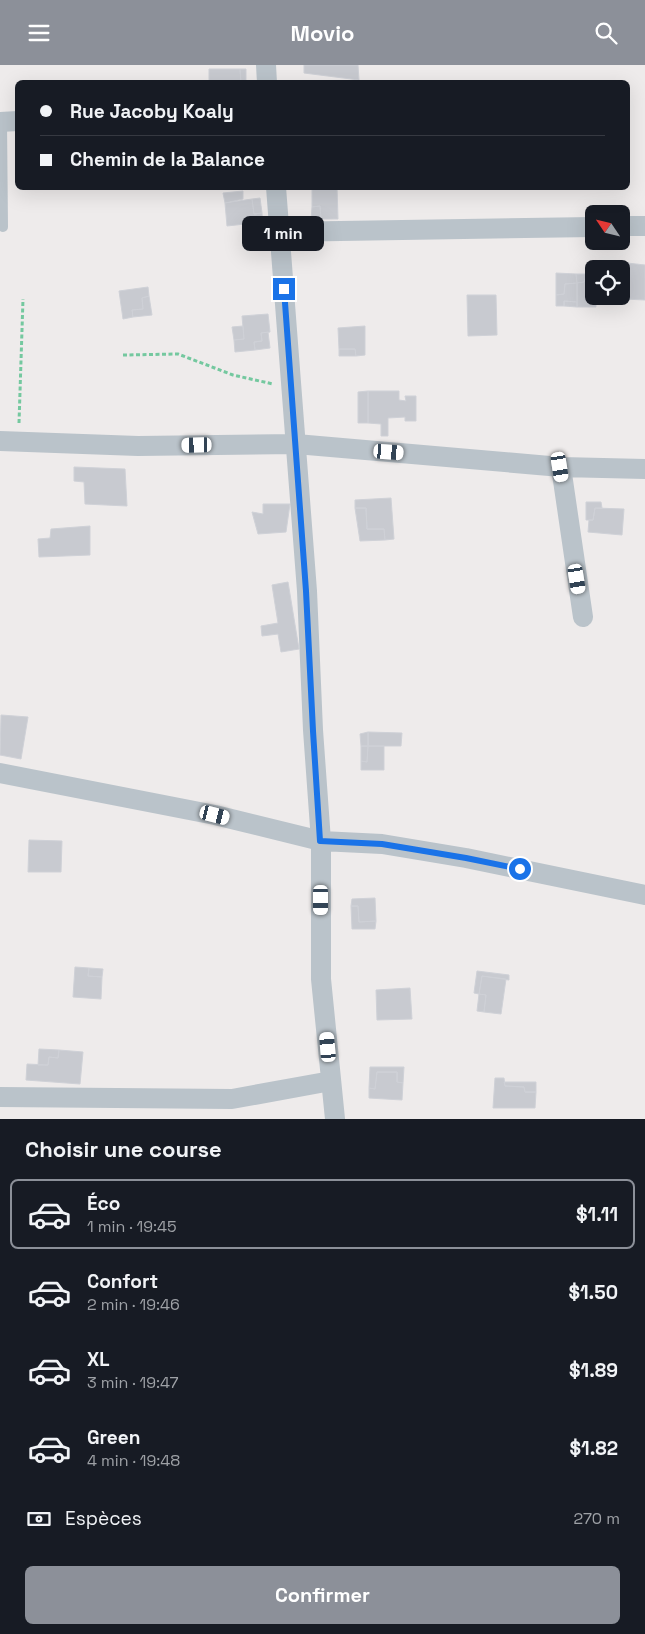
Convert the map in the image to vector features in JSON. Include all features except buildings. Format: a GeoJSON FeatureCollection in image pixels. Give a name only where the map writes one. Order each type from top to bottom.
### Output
{"type":"FeatureCollection","features":[{"type":"Feature","properties":{"kind":"street"},"geometry":{"type":"LineString","coordinates":[[266,65],[267,80]]}},
{"type":"Feature","properties":{"kind":"street"},"geometry":{"type":"LineString","coordinates":[[276,190],[306,591],[320,841],[321,979],[335,1119]]}},
{"type":"Feature","properties":{"kind":"street"},"geometry":{"type":"LineString","coordinates":[[630,227],[645,226]]}},
{"type":"Feature","properties":{"kind":"street"},"geometry":{"type":"LineString","coordinates":[[279,232],[585,227]]}},
{"type":"Feature","properties":{"kind":"street"},"geometry":{"type":"LineString","coordinates":[[10,441],[138,446],[296,444],[560,467],[645,469]]}},
{"type":"Feature","properties":{"kind":"street"},"geometry":{"type":"LineString","coordinates":[[560,467],[583,617]]}},
{"type":"Feature","properties":{"kind":"street"},"geometry":{"type":"LineString","coordinates":[[0,773],[215,815],[320,841],[382,844],[466,858],[645,895]]}},
{"type":"Feature","properties":{"kind":"street"},"geometry":{"type":"LineString","coordinates":[[0,1097],[232,1099],[331,1081]]}},
{"type":"Feature","properties":{"kind":"lane"},"geometry":{"type":"LineString","coordinates":[[4,227],[6,122]]}},
{"type":"Feature","properties":{"kind":"path"},"geometry":{"type":"LineString","coordinates":[[10,441],[23,299]]}},
{"type":"Feature","properties":{"kind":"path"},"geometry":{"type":"LineString","coordinates":[[123,355],[178,354],[233,375],[271,384],[291,383]]}},
{"type":"Feature","properties":{"kind":"route"},"geometry":{"type":"LineString","coordinates":[[284,289],[306,591],[320,841],[382,844],[520,869]]}}]}
